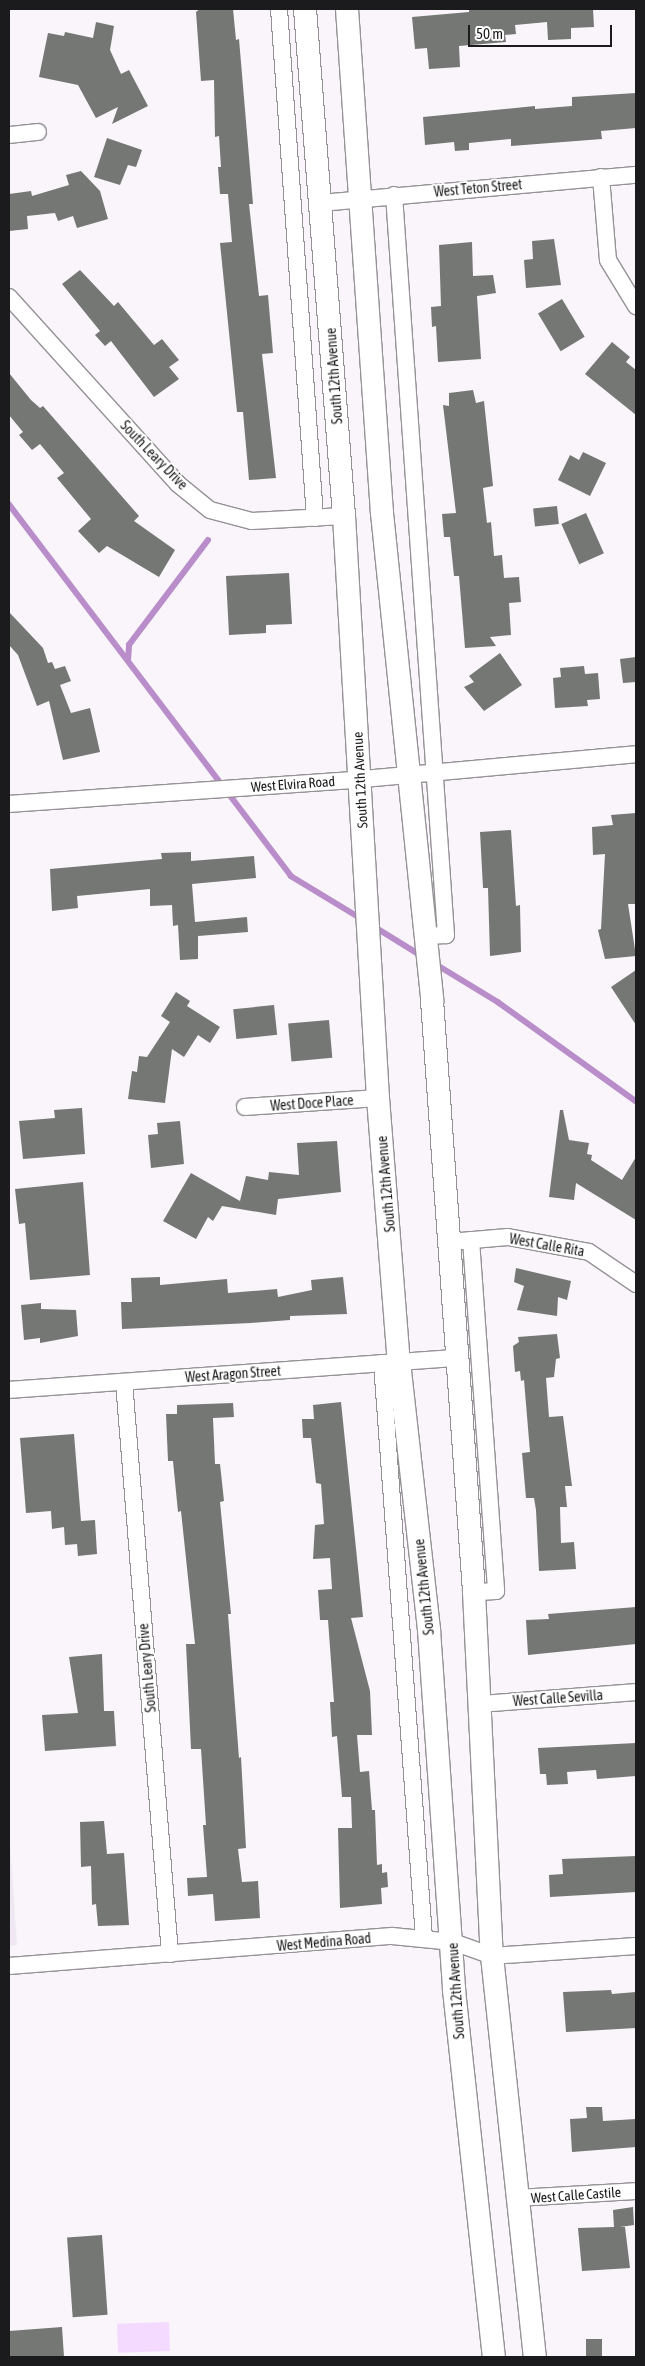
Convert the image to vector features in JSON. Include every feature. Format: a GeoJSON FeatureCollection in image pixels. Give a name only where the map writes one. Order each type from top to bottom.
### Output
{"type":"FeatureCollection","features":[{"type":"Feature","properties":{"kind":"street","name":"South 12th Avenue"},"geometry":{"type":"LineString","coordinates":[[279,9],[315,518]]}},
{"type":"Feature","properties":{"kind":"street","name":"South 12th Avenue"},"geometry":{"type":"LineString","coordinates":[[306,9],[344,516],[361,780],[364,897],[378,1098],[424,1937]]}},
{"type":"Feature","properties":{"kind":"street"},"geometry":{"type":"LineString","coordinates":[[347,9],[362,198],[382,513],[432,1000],[474,1592],[492,1956],[534,2357]]}},
{"type":"Feature","properties":{"kind":"street"},"geometry":{"type":"LineString","coordinates":[[9,135],[38,132]]}},
{"type":"Feature","properties":{"kind":"street","name":"West Teton Street"},"geometry":{"type":"LineString","coordinates":[[320,203],[636,175]]}},
{"type":"Feature","properties":{"kind":"street"},"geometry":{"type":"LineString","coordinates":[[601,177],[608,260],[636,306]]}},
{"type":"Feature","properties":{"kind":"street"},"geometry":{"type":"LineString","coordinates":[[394,196],[432,774],[446,935],[427,938]]}},
{"type":"Feature","properties":{"kind":"street","name":"South Leary Drive"},"geometry":{"type":"LineString","coordinates":[[9,297],[178,484],[210,510],[252,521],[344,516]]}},
{"type":"Feature","properties":{"kind":"street","name":"West Elvira Road"},"geometry":{"type":"LineString","coordinates":[[9,804],[361,780],[636,754]]}},
{"type":"Feature","properties":{"kind":"street","name":"West Doce Place"},"geometry":{"type":"LineString","coordinates":[[245,1107],[378,1098]]}},
{"type":"Feature","properties":{"kind":"street","name":"West Calle Rita"},"geometry":{"type":"LineString","coordinates":[[449,1243],[508,1237],[589,1252],[636,1284]]}},
{"type":"Feature","properties":{"kind":"street"},"geometry":{"type":"LineString","coordinates":[[471,1240],[496,1591],[474,1592]]}},
{"type":"Feature","properties":{"kind":"street","name":"West Aragon Street"},"geometry":{"type":"LineString","coordinates":[[9,1390],[457,1358]]}},
{"type":"Feature","properties":{"kind":"street","name":"South 12th Avenue"},"geometry":{"type":"LineString","coordinates":[[391,1362],[429,1630],[453,1942],[454,1990],[494,2357]]}},
{"type":"Feature","properties":{"kind":"street","name":"South Leary Drive"},"geometry":{"type":"LineString","coordinates":[[124,1382],[170,1954]]}},
{"type":"Feature","properties":{"kind":"street","name":"West Calle Sevilla"},"geometry":{"type":"LineString","coordinates":[[480,1704],[636,1692]]}},
{"type":"Feature","properties":{"kind":"street","name":"West Medina Road"},"geometry":{"type":"LineString","coordinates":[[9,1966],[392,1936],[424,1937],[453,1942],[492,1956],[636,1946]]}},
{"type":"Feature","properties":{"kind":"street","name":"West Calle Castile"},"geometry":{"type":"LineString","coordinates":[[516,2198],[636,2191]]}},
{"type":"Feature","properties":{"kind":"shaded area"},"geometry":{"type":"Polygon","coordinates":[[[9,1829],[17,1945],[9,1946],[9,1829]]]}},
{"type":"Feature","properties":{"kind":"shaded area"},"geometry":{"type":"Polygon","coordinates":[[[169,2322],[170,2351],[118,2353],[117,2324],[169,2322]]]}},
{"type":"Feature","properties":{"kind":"building"},"geometry":{"type":"Polygon","coordinates":[[[200,9],[233,9],[236,40],[239,39],[253,204],[249,204],[259,296],[268,295],[273,353],[262,354],[276,478],[249,480],[243,412],[237,412],[220,243],[232,242],[228,194],[220,194],[218,167],[221,167],[219,136],[215,137],[214,80],[201,81],[196,12],[200,9]]]}},
{"type":"Feature","properties":{"kind":"building"},"geometry":{"type":"Polygon","coordinates":[[[469,9],[593,9],[594,27],[571,28],[571,39],[548,40],[547,22],[515,25],[516,34],[505,35],[506,42],[459,46],[460,67],[429,69],[427,48],[415,49],[412,17],[469,12],[469,9]]]}},
{"type":"Feature","properties":{"kind":"building"},"geometry":{"type":"Polygon","coordinates":[[[96,22],[114,26],[110,50],[121,74],[129,70],[148,106],[112,124],[118,107],[96,118],[78,85],[39,77],[48,33],[64,36],[65,32],[93,38],[96,22]]]}},
{"type":"Feature","properties":{"kind":"building"},"geometry":{"type":"Polygon","coordinates":[[[636,93],[636,128],[601,131],[602,139],[511,146],[511,139],[469,143],[469,150],[455,151],[454,142],[425,145],[423,117],[535,106],[535,109],[572,106],[572,97],[636,93]]]}},
{"type":"Feature","properties":{"kind":"building"},"geometry":{"type":"Polygon","coordinates":[[[107,138],[142,150],[136,167],[128,165],[120,185],[94,177],[107,138]]]}},
{"type":"Feature","properties":{"kind":"building"},"geometry":{"type":"Polygon","coordinates":[[[81,171],[100,191],[108,219],[77,228],[73,216],[58,221],[55,213],[27,216],[28,229],[9,231],[9,194],[31,191],[32,196],[69,185],[66,175],[81,171]]]}},
{"type":"Feature","properties":{"kind":"building"},"geometry":{"type":"Polygon","coordinates":[[[554,239],[561,285],[526,288],[524,260],[533,259],[532,241],[554,239]]]}},
{"type":"Feature","properties":{"kind":"building"},"geometry":{"type":"Polygon","coordinates":[[[472,242],[473,276],[493,275],[496,293],[477,296],[481,359],[438,362],[436,326],[432,327],[431,307],[441,306],[439,245],[472,242]]]}},
{"type":"Feature","properties":{"kind":"building"},"geometry":{"type":"Polygon","coordinates":[[[80,270],[114,306],[118,302],[154,345],[162,339],[179,360],[169,367],[179,379],[154,397],[111,341],[105,346],[95,335],[100,331],[62,284],[80,270]]]}},
{"type":"Feature","properties":{"kind":"building"},"geometry":{"type":"Polygon","coordinates":[[[562,299],[585,337],[561,351],[538,313],[562,299]]]}},
{"type":"Feature","properties":{"kind":"building"},"geometry":{"type":"Polygon","coordinates":[[[612,342],[630,357],[626,362],[636,370],[636,415],[585,374],[612,342]]]}},
{"type":"Feature","properties":{"kind":"building"},"geometry":{"type":"Polygon","coordinates":[[[9,373],[31,400],[40,408],[43,406],[139,516],[134,521],[175,550],[159,577],[107,546],[99,553],[78,531],[91,519],[57,478],[64,473],[40,444],[32,450],[19,435],[23,432],[9,415],[9,373]]]}},
{"type":"Feature","properties":{"kind":"building"},"geometry":{"type":"Polygon","coordinates":[[[473,390],[476,403],[484,401],[493,486],[483,488],[487,523],[491,522],[494,556],[502,555],[504,578],[519,577],[521,602],[509,603],[511,635],[490,637],[496,646],[465,648],[459,576],[454,576],[450,537],[444,537],[442,514],[456,513],[443,405],[449,406],[449,393],[473,390]]]}},
{"type":"Feature","properties":{"kind":"building"},"geometry":{"type":"Polygon","coordinates":[[[583,452],[606,463],[590,496],[558,480],[570,455],[579,460],[583,452]]]}},
{"type":"Feature","properties":{"kind":"building"},"geometry":{"type":"Polygon","coordinates":[[[557,506],[559,524],[535,526],[533,509],[557,506]]]}},
{"type":"Feature","properties":{"kind":"building"},"geometry":{"type":"Polygon","coordinates":[[[586,513],[604,553],[579,564],[561,524],[586,513]]]}},
{"type":"Feature","properties":{"kind":"building"},"geometry":{"type":"Polygon","coordinates":[[[289,573],[292,624],[266,625],[266,633],[229,635],[226,576],[289,573]]]}},
{"type":"Feature","properties":{"kind":"building"},"geometry":{"type":"Polygon","coordinates":[[[9,612],[43,648],[48,663],[52,662],[55,669],[65,666],[71,681],[60,685],[71,713],[90,708],[100,752],[63,760],[49,701],[37,706],[18,655],[9,645],[9,612]]]}},
{"type":"Feature","properties":{"kind":"building"},"geometry":{"type":"Polygon","coordinates":[[[500,653],[522,685],[484,711],[464,687],[474,682],[469,676],[500,653]]]}},
{"type":"Feature","properties":{"kind":"building"},"geometry":{"type":"Polygon","coordinates":[[[636,657],[636,682],[623,683],[620,659],[636,657]]]}},
{"type":"Feature","properties":{"kind":"building"},"geometry":{"type":"Polygon","coordinates":[[[584,666],[585,674],[598,673],[600,699],[587,700],[588,706],[555,708],[553,678],[561,677],[560,668],[584,666]]]}},
{"type":"Feature","properties":{"kind":"building"},"geometry":{"type":"Polygon","coordinates":[[[636,813],[636,904],[628,904],[636,956],[605,959],[598,930],[601,929],[605,854],[593,855],[592,827],[613,825],[611,815],[636,813]]]}},
{"type":"Feature","properties":{"kind":"building"},"geometry":{"type":"Polygon","coordinates":[[[511,830],[516,906],[520,905],[521,952],[490,956],[488,888],[483,888],[480,832],[511,830]]]}},
{"type":"Feature","properties":{"kind":"building"},"geometry":{"type":"Polygon","coordinates":[[[191,852],[191,861],[254,856],[256,878],[192,884],[195,922],[247,917],[248,932],[198,936],[198,959],[180,960],[178,925],[173,926],[172,905],[150,906],[150,889],[77,896],[78,908],[52,911],[50,869],[162,859],[161,853],[191,852]]]}},
{"type":"Feature","properties":{"kind":"building"},"geometry":{"type":"Polygon","coordinates":[[[636,970],[636,1025],[611,987],[636,970]]]}},
{"type":"Feature","properties":{"kind":"building"},"geometry":{"type":"Polygon","coordinates":[[[176,992],[190,1001],[187,1006],[220,1027],[210,1043],[198,1035],[184,1057],[172,1049],[165,1103],[128,1099],[132,1071],[137,1072],[139,1056],[147,1057],[170,1022],[161,1016],[176,992]]]}},
{"type":"Feature","properties":{"kind":"building"},"geometry":{"type":"Polygon","coordinates":[[[274,1005],[277,1035],[236,1039],[233,1009],[274,1005]]]}},
{"type":"Feature","properties":{"kind":"building"},"geometry":{"type":"Polygon","coordinates":[[[329,1020],[332,1058],[291,1061],[288,1024],[329,1020]]]}},
{"type":"Feature","properties":{"kind":"building"},"geometry":{"type":"Polygon","coordinates":[[[82,1108],[85,1154],[23,1159],[19,1121],[55,1118],[54,1110],[82,1108]]]}},
{"type":"Feature","properties":{"kind":"building"},"geometry":{"type":"Polygon","coordinates":[[[560,1110],[563,1110],[569,1140],[589,1143],[587,1154],[592,1155],[591,1160],[622,1180],[636,1157],[636,1220],[576,1183],[574,1200],[549,1197],[560,1110]]]}},
{"type":"Feature","properties":{"kind":"building"},"geometry":{"type":"Polygon","coordinates":[[[180,1121],[184,1164],[151,1168],[148,1135],[158,1134],[157,1123],[180,1121]]]}},
{"type":"Feature","properties":{"kind":"building"},"geometry":{"type":"Polygon","coordinates":[[[337,1141],[341,1192],[278,1199],[276,1215],[222,1206],[213,1221],[208,1217],[196,1239],[163,1221],[191,1173],[240,1201],[246,1176],[268,1180],[269,1172],[299,1175],[297,1143],[337,1141]]]}},
{"type":"Feature","properties":{"kind":"building"},"geometry":{"type":"Polygon","coordinates":[[[83,1182],[90,1275],[30,1280],[25,1223],[19,1224],[15,1189],[83,1182]]]}},
{"type":"Feature","properties":{"kind":"building"},"geometry":{"type":"Polygon","coordinates":[[[516,1268],[571,1281],[567,1300],[558,1297],[557,1316],[517,1310],[524,1286],[514,1282],[516,1268]]]}},
{"type":"Feature","properties":{"kind":"building"},"geometry":{"type":"Polygon","coordinates":[[[160,1277],[160,1285],[227,1279],[228,1293],[277,1289],[278,1297],[312,1290],[311,1280],[343,1277],[347,1314],[290,1316],[290,1320],[251,1323],[122,1329],[121,1302],[132,1302],[131,1278],[160,1277]]]}},
{"type":"Feature","properties":{"kind":"building"},"geometry":{"type":"Polygon","coordinates":[[[41,1303],[41,1309],[76,1310],[78,1336],[40,1343],[40,1338],[24,1340],[21,1305],[41,1303]]]}},
{"type":"Feature","properties":{"kind":"building"},"geometry":{"type":"Polygon","coordinates":[[[557,1334],[560,1358],[556,1359],[554,1377],[546,1378],[549,1417],[563,1416],[572,1486],[565,1486],[567,1507],[560,1507],[561,1543],[574,1542],[576,1569],[539,1571],[536,1510],[534,1498],[526,1498],[522,1453],[530,1452],[524,1380],[521,1381],[520,1371],[515,1372],[513,1346],[519,1342],[518,1337],[557,1334]]]}},
{"type":"Feature","properties":{"kind":"building"},"geometry":{"type":"Polygon","coordinates":[[[341,1402],[363,1617],[351,1618],[370,1691],[372,1735],[357,1735],[360,1772],[369,1771],[372,1810],[375,1810],[377,1865],[382,1864],[382,1873],[387,1872],[388,1887],[381,1888],[382,1904],[340,1908],[338,1828],[352,1828],[351,1797],[342,1797],[337,1736],[332,1737],[330,1702],[334,1702],[328,1620],[320,1620],[318,1590],[332,1589],[330,1558],[313,1559],[315,1525],[324,1524],[321,1484],[316,1483],[311,1438],[303,1438],[302,1419],[314,1419],[313,1405],[341,1402]]]}},
{"type":"Feature","properties":{"kind":"building"},"geometry":{"type":"Polygon","coordinates":[[[233,1403],[234,1417],[213,1418],[215,1464],[220,1464],[224,1501],[220,1502],[231,1614],[228,1614],[239,1758],[241,1757],[246,1848],[238,1849],[242,1882],[258,1881],[260,1918],[215,1921],[213,1894],[188,1896],[187,1878],[207,1877],[203,1825],[206,1825],[201,1749],[191,1749],[186,1644],[195,1644],[181,1511],[178,1512],[173,1461],[168,1461],[166,1414],[177,1414],[177,1405],[233,1403]]]}},
{"type":"Feature","properties":{"kind":"building"},"geometry":{"type":"Polygon","coordinates":[[[74,1434],[81,1521],[95,1520],[97,1554],[78,1556],[77,1544],[65,1545],[64,1527],[52,1529],[51,1511],[26,1513],[20,1438],[74,1434]]]}},
{"type":"Feature","properties":{"kind":"building"},"geometry":{"type":"Polygon","coordinates":[[[636,1607],[636,1644],[528,1655],[526,1620],[549,1619],[548,1614],[636,1607]]]}},
{"type":"Feature","properties":{"kind":"building"},"geometry":{"type":"Polygon","coordinates":[[[102,1654],[104,1711],[114,1711],[116,1746],[45,1751],[42,1715],[78,1713],[69,1657],[102,1654]]]}},
{"type":"Feature","properties":{"kind":"building"},"geometry":{"type":"Polygon","coordinates":[[[636,1743],[636,1776],[597,1779],[596,1770],[567,1772],[568,1784],[547,1785],[546,1774],[540,1774],[538,1748],[636,1743]]]}},
{"type":"Feature","properties":{"kind":"building"},"geometry":{"type":"Polygon","coordinates":[[[104,1821],[107,1854],[124,1853],[129,1925],[98,1926],[96,1904],[92,1905],[91,1866],[81,1867],[80,1822],[104,1821]]]}},
{"type":"Feature","properties":{"kind":"building"},"geometry":{"type":"Polygon","coordinates":[[[636,1856],[636,1892],[550,1897],[549,1875],[563,1874],[562,1859],[636,1856]]]}},
{"type":"Feature","properties":{"kind":"building"},"geometry":{"type":"Polygon","coordinates":[[[611,1990],[612,1994],[636,1992],[636,2028],[566,2032],[563,1992],[611,1990]]]}},
{"type":"Feature","properties":{"kind":"building"},"geometry":{"type":"Polygon","coordinates":[[[586,2107],[602,2107],[603,2121],[636,2119],[636,2147],[572,2152],[570,2119],[587,2118],[586,2107]]]}},
{"type":"Feature","properties":{"kind":"building"},"geometry":{"type":"Polygon","coordinates":[[[633,2207],[634,2225],[620,2227],[625,2227],[630,2268],[582,2271],[578,2228],[614,2227],[613,2210],[633,2207]]]}},
{"type":"Feature","properties":{"kind":"building"},"geometry":{"type":"Polygon","coordinates":[[[102,2235],[108,2315],[73,2317],[67,2237],[102,2235]]]}},
{"type":"Feature","properties":{"kind":"building"},"geometry":{"type":"Polygon","coordinates":[[[62,2327],[64,2357],[9,2357],[9,2331],[62,2327]]]}},
{"type":"Feature","properties":{"kind":"building"},"geometry":{"type":"Polygon","coordinates":[[[586,2339],[602,2339],[602,2357],[586,2357],[586,2339]]]}},
{"type":"Feature","properties":{"kind":"waterway"},"geometry":{"type":"LineString","coordinates":[[9,504],[291,876],[362,919]]}},
{"type":"Feature","properties":{"kind":"waterway"},"geometry":{"type":"LineString","coordinates":[[128,661],[129,645],[208,540]]}},
{"type":"Feature","properties":{"kind":"waterway"},"geometry":{"type":"LineString","coordinates":[[375,927],[422,956]]}},
{"type":"Feature","properties":{"kind":"waterway"},"geometry":{"type":"LineString","coordinates":[[434,963],[498,1002],[636,1101]]}}]}
